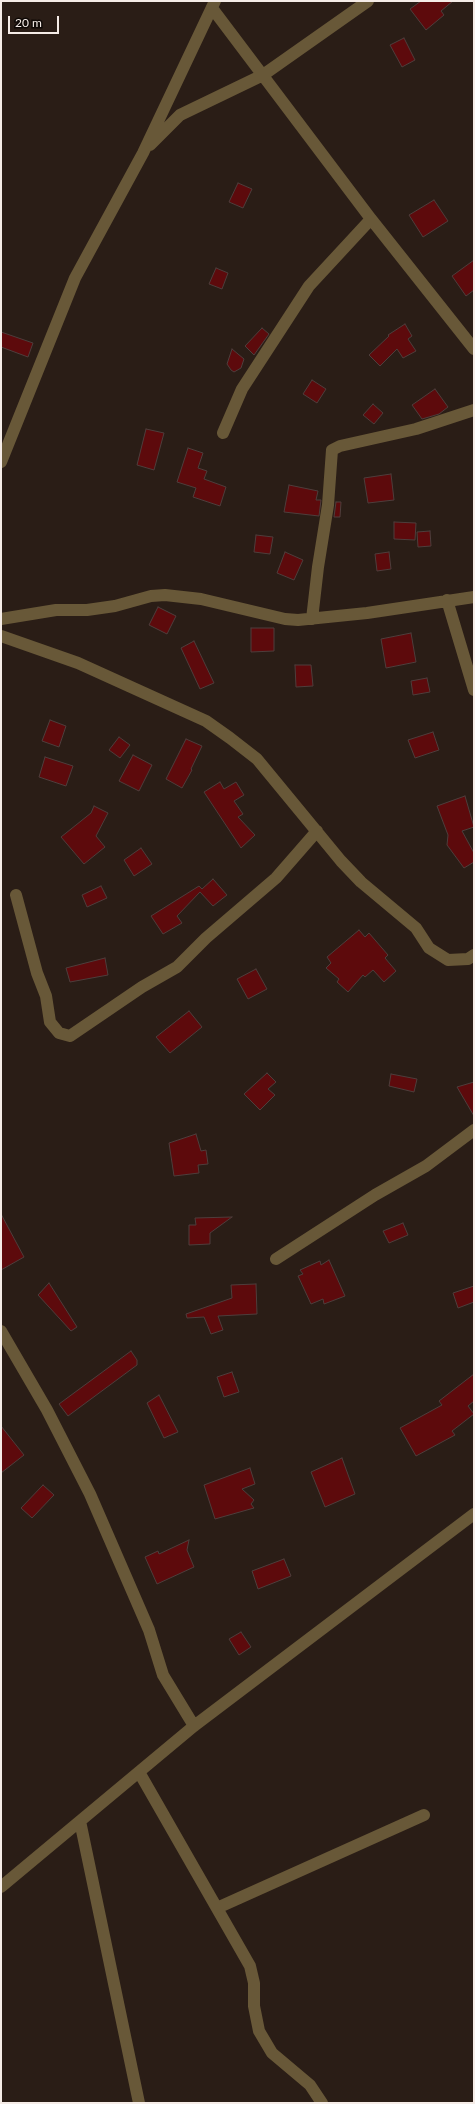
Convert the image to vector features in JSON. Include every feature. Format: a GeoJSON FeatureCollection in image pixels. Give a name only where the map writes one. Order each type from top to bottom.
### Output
{"type":"FeatureCollection","features":[{"type":"Feature","properties":{"kind":"street"},"geometry":{"type":"LineString","coordinates":[[143,153],[180,115],[263,74],[368,1]]}},
{"type":"Feature","properties":{"kind":"street"},"geometry":{"type":"LineString","coordinates":[[1,462],[75,278],[143,153],[214,5],[263,74],[371,219],[474,349]]}},
{"type":"Feature","properties":{"kind":"street"},"geometry":{"type":"LineString","coordinates":[[224,433],[242,389],[309,286],[371,219]]}},
{"type":"Feature","properties":{"kind":"street"},"geometry":{"type":"LineString","coordinates":[[312,619],[318,567],[328,505],[332,450],[340,446],[416,429],[474,410]]}},
{"type":"Feature","properties":{"kind":"street"},"geometry":{"type":"LineString","coordinates":[[1,618],[56,610],[101,608],[151,596],[165,595],[220,602],[285,619],[312,619],[408,608],[446,600],[474,597]]}},
{"type":"Feature","properties":{"kind":"street"},"geometry":{"type":"LineString","coordinates":[[446,600],[474,690]]}},
{"type":"Feature","properties":{"kind":"street"},"geometry":{"type":"LineString","coordinates":[[1,636],[78,663],[206,721],[257,759],[341,861],[361,882],[416,928],[429,948],[448,960],[468,959],[474,955]]}},
{"type":"Feature","properties":{"kind":"street"},"geometry":{"type":"LineString","coordinates":[[16,895],[37,973],[46,996],[50,1022],[59,1033],[70,1036],[142,987],[177,967],[206,938],[276,878],[317,830]]}},
{"type":"Feature","properties":{"kind":"street"},"geometry":{"type":"LineString","coordinates":[[276,1259],[375,1196],[426,1166],[474,1130]]}},
{"type":"Feature","properties":{"kind":"street"},"geometry":{"type":"LineString","coordinates":[[1,1331],[48,1410],[90,1494],[149,1630],[162,1675],[194,1726]]}},
{"type":"Feature","properties":{"kind":"street"},"geometry":{"type":"LineString","coordinates":[[1,1887],[194,1726],[474,1514]]}},
{"type":"Feature","properties":{"kind":"street"},"geometry":{"type":"LineString","coordinates":[[139,1772],[250,1966],[254,1983],[254,2006],[259,2031],[272,2053],[310,2085],[322,2103]]}},
{"type":"Feature","properties":{"kind":"street"},"geometry":{"type":"LineString","coordinates":[[217,1908],[424,1815]]}},
{"type":"Feature","properties":{"kind":"street"},"geometry":{"type":"LineString","coordinates":[[80,1821],[139,2103]]}},
{"type":"Feature","properties":{"kind":"building"},"geometry":{"type":"Polygon","coordinates":[[[421,1],[453,1],[441,11],[444,15],[426,30],[410,9],[421,1]]]}},
{"type":"Feature","properties":{"kind":"building"},"geometry":{"type":"Polygon","coordinates":[[[404,38],[415,60],[402,67],[390,45],[404,38]]]}},
{"type":"Feature","properties":{"kind":"building"},"geometry":{"type":"Polygon","coordinates":[[[238,183],[252,189],[243,208],[229,202],[238,183]]]}},
{"type":"Feature","properties":{"kind":"building"},"geometry":{"type":"Polygon","coordinates":[[[434,200],[448,221],[423,237],[409,215],[434,200]]]}},
{"type":"Feature","properties":{"kind":"building"},"geometry":{"type":"Polygon","coordinates":[[[474,260],[474,290],[466,296],[452,276],[474,260]]]}},
{"type":"Feature","properties":{"kind":"building"},"geometry":{"type":"Polygon","coordinates":[[[216,268],[228,273],[222,289],[209,284],[216,268]]]}},
{"type":"Feature","properties":{"kind":"building"},"geometry":{"type":"Polygon","coordinates":[[[405,324],[412,336],[408,339],[416,351],[403,358],[397,349],[380,366],[369,355],[389,336],[388,335],[405,324]]]}},
{"type":"Feature","properties":{"kind":"building"},"geometry":{"type":"Polygon","coordinates":[[[262,328],[269,334],[254,355],[245,346],[262,328]]]}},
{"type":"Feature","properties":{"kind":"building"},"geometry":{"type":"Polygon","coordinates":[[[1,332],[33,343],[28,357],[1,347],[1,332]]]}},
{"type":"Feature","properties":{"kind":"building"},"geometry":{"type":"Polygon","coordinates":[[[232,349],[244,359],[241,368],[234,372],[227,364],[232,349]]]}},
{"type":"Feature","properties":{"kind":"building"},"geometry":{"type":"Polygon","coordinates":[[[312,380],[326,389],[317,403],[303,394],[312,380]]]}},
{"type":"Feature","properties":{"kind":"building"},"geometry":{"type":"Polygon","coordinates":[[[435,389],[448,407],[439,414],[422,419],[412,405],[435,389]]]}},
{"type":"Feature","properties":{"kind":"building"},"geometry":{"type":"Polygon","coordinates":[[[373,404],[383,413],[374,424],[363,415],[373,404]]]}},
{"type":"Feature","properties":{"kind":"building"},"geometry":{"type":"Polygon","coordinates":[[[146,429],[164,433],[154,470],[137,465],[146,429]]]}},
{"type":"Feature","properties":{"kind":"building"},"geometry":{"type":"Polygon","coordinates":[[[188,448],[203,453],[198,468],[207,471],[204,479],[226,487],[220,506],[193,497],[196,488],[177,482],[188,448]]]}},
{"type":"Feature","properties":{"kind":"building"},"geometry":{"type":"Polygon","coordinates":[[[391,474],[394,500],[368,503],[364,478],[391,474]]]}},
{"type":"Feature","properties":{"kind":"building"},"geometry":{"type":"Polygon","coordinates":[[[289,485],[318,491],[316,500],[321,500],[319,516],[284,512],[289,485]]]}},
{"type":"Feature","properties":{"kind":"building"},"geometry":{"type":"Polygon","coordinates":[[[336,502],[341,502],[340,517],[334,517],[336,502]]]}},
{"type":"Feature","properties":{"kind":"building"},"geometry":{"type":"Polygon","coordinates":[[[394,522],[416,523],[415,540],[394,539],[394,522]]]}},
{"type":"Feature","properties":{"kind":"building"},"geometry":{"type":"Polygon","coordinates":[[[430,531],[431,546],[418,547],[417,532],[430,531]]]}},
{"type":"Feature","properties":{"kind":"building"},"geometry":{"type":"Polygon","coordinates":[[[256,535],[273,537],[270,554],[254,552],[256,535]]]}},
{"type":"Feature","properties":{"kind":"building"},"geometry":{"type":"Polygon","coordinates":[[[285,552],[303,560],[294,580],[277,573],[285,552]]]}},
{"type":"Feature","properties":{"kind":"building"},"geometry":{"type":"Polygon","coordinates":[[[389,552],[391,569],[377,571],[375,554],[389,552]]]}},
{"type":"Feature","properties":{"kind":"building"},"geometry":{"type":"Polygon","coordinates":[[[158,607],[176,616],[167,634],[149,625],[158,607]]]}},
{"type":"Feature","properties":{"kind":"building"},"geometry":{"type":"Polygon","coordinates":[[[251,628],[274,628],[274,651],[251,652],[251,628]]]}},
{"type":"Feature","properties":{"kind":"building"},"geometry":{"type":"Polygon","coordinates":[[[411,633],[416,662],[386,668],[381,639],[411,633]]]}},
{"type":"Feature","properties":{"kind":"building"},"geometry":{"type":"Polygon","coordinates":[[[194,641],[214,683],[200,689],[181,648],[194,641]]]}},
{"type":"Feature","properties":{"kind":"building"},"geometry":{"type":"Polygon","coordinates":[[[295,665],[311,665],[313,686],[296,687],[295,665]]]}},
{"type":"Feature","properties":{"kind":"building"},"geometry":{"type":"Polygon","coordinates":[[[427,678],[430,692],[413,695],[411,681],[427,678]]]}},
{"type":"Feature","properties":{"kind":"building"},"geometry":{"type":"Polygon","coordinates":[[[50,720],[66,726],[59,747],[42,741],[50,720]]]}},
{"type":"Feature","properties":{"kind":"building"},"geometry":{"type":"Polygon","coordinates":[[[433,732],[439,750],[415,758],[408,740],[433,732]]]}},
{"type":"Feature","properties":{"kind":"building"},"geometry":{"type":"Polygon","coordinates":[[[119,737],[130,745],[120,758],[109,750],[119,737]]]}},
{"type":"Feature","properties":{"kind":"building"},"geometry":{"type":"Polygon","coordinates":[[[186,739],[202,746],[191,769],[192,770],[182,788],[166,779],[186,739]]]}},
{"type":"Feature","properties":{"kind":"building"},"geometry":{"type":"Polygon","coordinates":[[[133,755],[152,765],[139,791],[119,781],[133,755]]]}},
{"type":"Feature","properties":{"kind":"building"},"geometry":{"type":"Polygon","coordinates":[[[45,757],[73,766],[66,786],[39,777],[45,757]]]}},
{"type":"Feature","properties":{"kind":"building"},"geometry":{"type":"Polygon","coordinates":[[[220,782],[224,789],[236,782],[244,795],[234,801],[243,814],[238,817],[255,835],[241,848],[204,792],[220,782]]]}},
{"type":"Feature","properties":{"kind":"building"},"geometry":{"type":"Polygon","coordinates":[[[465,796],[474,827],[462,831],[474,853],[474,862],[464,868],[447,845],[448,835],[437,806],[465,796]]]}},
{"type":"Feature","properties":{"kind":"building"},"geometry":{"type":"Polygon","coordinates":[[[94,806],[108,813],[96,836],[105,847],[84,864],[61,837],[91,813],[94,806]]]}},
{"type":"Feature","properties":{"kind":"building"},"geometry":{"type":"Polygon","coordinates":[[[141,848],[152,864],[134,876],[124,860],[141,848]]]}},
{"type":"Feature","properties":{"kind":"building"},"geometry":{"type":"Polygon","coordinates":[[[213,879],[227,895],[213,906],[200,892],[177,916],[182,923],[163,934],[151,916],[199,886],[202,889],[213,879]]]}},
{"type":"Feature","properties":{"kind":"building"},"geometry":{"type":"Polygon","coordinates":[[[101,886],[107,898],[87,907],[82,895],[101,886]]]}},
{"type":"Feature","properties":{"kind":"building"},"geometry":{"type":"Polygon","coordinates":[[[359,930],[365,937],[369,933],[388,955],[385,958],[396,971],[384,982],[373,970],[365,977],[363,975],[348,992],[337,982],[339,979],[326,968],[331,963],[327,957],[359,930]]]}},
{"type":"Feature","properties":{"kind":"building"},"geometry":{"type":"Polygon","coordinates":[[[105,958],[108,975],[70,982],[66,968],[105,958]]]}},
{"type":"Feature","properties":{"kind":"building"},"geometry":{"type":"Polygon","coordinates":[[[256,969],[267,989],[248,999],[237,979],[256,969]]]}},
{"type":"Feature","properties":{"kind":"building"},"geometry":{"type":"Polygon","coordinates":[[[189,1011],[202,1027],[170,1053],[156,1037],[189,1011]]]}},
{"type":"Feature","properties":{"kind":"building"},"geometry":{"type":"Polygon","coordinates":[[[267,1073],[276,1082],[268,1089],[275,1095],[260,1110],[244,1094],[267,1073]]]}},
{"type":"Feature","properties":{"kind":"building"},"geometry":{"type":"Polygon","coordinates":[[[391,1074],[417,1079],[414,1092],[389,1086],[391,1074]]]}},
{"type":"Feature","properties":{"kind":"building"},"geometry":{"type":"Polygon","coordinates":[[[474,1082],[474,1116],[457,1087],[474,1082]]]}},
{"type":"Feature","properties":{"kind":"building"},"geometry":{"type":"Polygon","coordinates":[[[196,1134],[201,1151],[206,1150],[208,1164],[198,1165],[199,1173],[174,1176],[169,1143],[196,1134]]]}},
{"type":"Feature","properties":{"kind":"building"},"geometry":{"type":"Polygon","coordinates":[[[1,1214],[24,1257],[1,1270],[1,1214]]]}},
{"type":"Feature","properties":{"kind":"building"},"geometry":{"type":"Polygon","coordinates":[[[232,1217],[210,1233],[210,1244],[189,1245],[189,1225],[196,1225],[195,1218],[232,1217]]]}},
{"type":"Feature","properties":{"kind":"building"},"geometry":{"type":"Polygon","coordinates":[[[403,1223],[408,1235],[389,1243],[383,1231],[403,1223]]]}},
{"type":"Feature","properties":{"kind":"building"},"geometry":{"type":"Polygon","coordinates":[[[329,1260],[345,1296],[324,1304],[323,1299],[311,1304],[298,1276],[303,1274],[300,1270],[320,1261],[321,1265],[329,1260]]]}},
{"type":"Feature","properties":{"kind":"building"},"geometry":{"type":"Polygon","coordinates":[[[49,1283],[77,1327],[71,1331],[38,1295],[49,1283]]]}},
{"type":"Feature","properties":{"kind":"building"},"geometry":{"type":"Polygon","coordinates":[[[256,1284],[257,1314],[218,1316],[223,1330],[211,1334],[204,1317],[187,1318],[186,1314],[232,1298],[231,1285],[256,1284]]]}},
{"type":"Feature","properties":{"kind":"building"},"geometry":{"type":"Polygon","coordinates":[[[474,1286],[474,1302],[458,1308],[453,1293],[474,1286]]]}},
{"type":"Feature","properties":{"kind":"building"},"geometry":{"type":"Polygon","coordinates":[[[131,1351],[137,1360],[137,1365],[68,1416],[59,1404],[131,1351]]]}},
{"type":"Feature","properties":{"kind":"building"},"geometry":{"type":"Polygon","coordinates":[[[232,1372],[239,1392],[224,1397],[217,1377],[232,1372]]]}},
{"type":"Feature","properties":{"kind":"building"},"geometry":{"type":"Polygon","coordinates":[[[474,1374],[474,1401],[468,1406],[474,1414],[452,1431],[455,1435],[416,1456],[400,1428],[442,1405],[439,1401],[474,1374]]]}},
{"type":"Feature","properties":{"kind":"building"},"geometry":{"type":"Polygon","coordinates":[[[159,1395],[178,1432],[164,1438],[147,1403],[159,1395]]]}},
{"type":"Feature","properties":{"kind":"building"},"geometry":{"type":"Polygon","coordinates":[[[1,1426],[24,1455],[1,1473],[1,1426]]]}},
{"type":"Feature","properties":{"kind":"building"},"geometry":{"type":"Polygon","coordinates":[[[342,1458],[355,1494],[325,1507],[311,1472],[342,1458]]]}},
{"type":"Feature","properties":{"kind":"building"},"geometry":{"type":"Polygon","coordinates":[[[250,1468],[255,1484],[242,1489],[254,1500],[251,1504],[254,1508],[215,1519],[204,1485],[250,1468]]]}},
{"type":"Feature","properties":{"kind":"building"},"geometry":{"type":"Polygon","coordinates":[[[43,1485],[54,1495],[32,1518],[21,1508],[43,1485]]]}},
{"type":"Feature","properties":{"kind":"building"},"geometry":{"type":"Polygon","coordinates":[[[189,1540],[187,1550],[194,1567],[157,1584],[145,1557],[158,1551],[159,1554],[189,1540]]]}},
{"type":"Feature","properties":{"kind":"building"},"geometry":{"type":"Polygon","coordinates":[[[284,1559],[291,1576],[258,1589],[252,1571],[284,1559]]]}},
{"type":"Feature","properties":{"kind":"building"},"geometry":{"type":"Polygon","coordinates":[[[241,1632],[251,1647],[239,1655],[229,1639],[241,1632]]]}}]}
